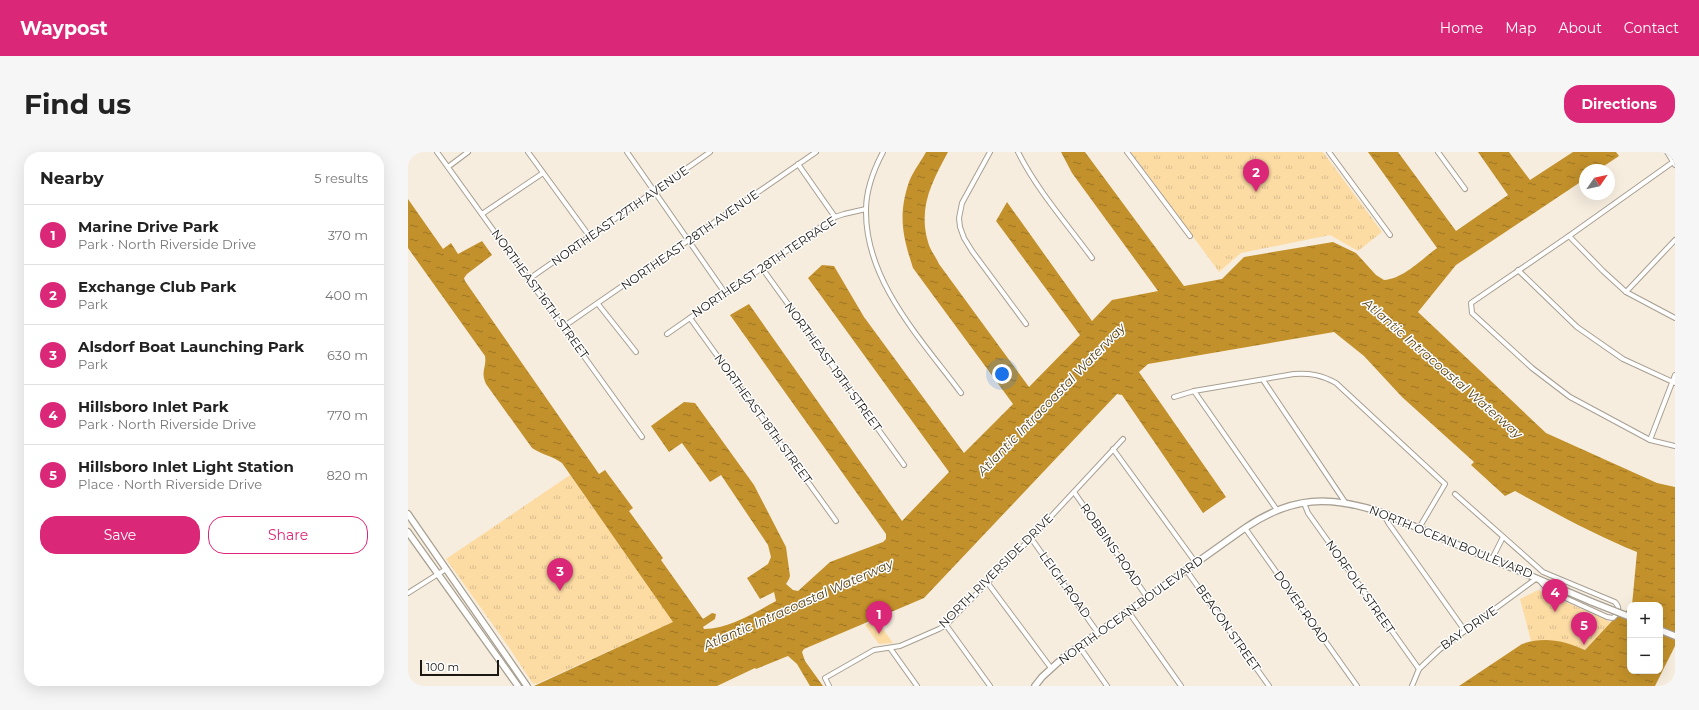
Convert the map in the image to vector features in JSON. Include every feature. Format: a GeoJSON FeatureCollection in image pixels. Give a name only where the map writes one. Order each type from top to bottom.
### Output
{"type":"FeatureCollection","features":[{"type":"Feature","properties":{"kind":"main road","name":"NORTH OCEAN BOULEVARD"},"geometry":{"type":"LineString","coordinates":[[1035,686],[1051,668],[1079,646],[1258,519],[1277,510],[1304,503],[1330,501],[1346,502],[1357,504],[1383,513],[1627,617]]}},
{"type":"Feature","properties":{"kind":"main road"},"geometry":{"type":"LineString","coordinates":[[408,514],[526,685]]}},
{"type":"Feature","properties":{"kind":"main road"},"geometry":{"type":"LineString","coordinates":[[408,532],[518,686]]}},
{"type":"Feature","properties":{"kind":"main road"},"geometry":{"type":"LineString","coordinates":[[1663,631],[1675,636]]}},
{"type":"Feature","properties":{"kind":"street","name":"NORTHEAST 16TH STREET"},"geometry":{"type":"LineString","coordinates":[[437,152],[642,437]]}},
{"type":"Feature","properties":{"kind":"street"},"geometry":{"type":"LineString","coordinates":[[448,167],[468,152]]}},
{"type":"Feature","properties":{"kind":"street"},"geometry":{"type":"LineString","coordinates":[[528,152],[590,238]]}},
{"type":"Feature","properties":{"kind":"street"},"geometry":{"type":"LineString","coordinates":[[627,152],[690,240],[725,293]]}},
{"type":"Feature","properties":{"kind":"street"},"geometry":{"type":"LineString","coordinates":[[700,152],[703,157]]}},
{"type":"Feature","properties":{"kind":"street","name":"NORTHEAST 27TH AVENUE"},"geometry":{"type":"LineString","coordinates":[[529,279],[590,238],[710,152]]}},
{"type":"Feature","properties":{"kind":"street","name":"NORTHEAST 28TH AVENUE"},"geometry":{"type":"LineString","coordinates":[[563,327],[816,152]]}},
{"type":"Feature","properties":{"kind":"street"},"geometry":{"type":"LineString","coordinates":[[883,152],[873,174],[866,209],[869,243],[876,266],[897,305],[961,393]]}},
{"type":"Feature","properties":{"kind":"street"},"geometry":{"type":"LineString","coordinates":[[990,152],[962,203],[959,218],[960,228],[972,251],[1026,324]]}},
{"type":"Feature","properties":{"kind":"street"},"geometry":{"type":"LineString","coordinates":[[1018,152],[1025,166],[1092,258]]}},
{"type":"Feature","properties":{"kind":"street"},"geometry":{"type":"LineString","coordinates":[[1127,152],[1190,236]]}},
{"type":"Feature","properties":{"kind":"street"},"geometry":{"type":"LineString","coordinates":[[1329,152],[1390,235]]}},
{"type":"Feature","properties":{"kind":"street"},"geometry":{"type":"LineString","coordinates":[[1438,152],[1466,190]]}},
{"type":"Feature","properties":{"kind":"street"},"geometry":{"type":"LineString","coordinates":[[1667,152],[1674,163],[1471,303],[1472,313],[1532,368],[1570,397],[1650,440],[1675,446]]}},
{"type":"Feature","properties":{"kind":"street"},"geometry":{"type":"LineString","coordinates":[[798,164],[835,217]]}},
{"type":"Feature","properties":{"kind":"street"},"geometry":{"type":"LineString","coordinates":[[482,214],[543,173]]}},
{"type":"Feature","properties":{"kind":"street","name":"NORTHEAST 28TH TERRACE"},"geometry":{"type":"LineString","coordinates":[[667,334],[835,217],[866,209]]}},
{"type":"Feature","properties":{"kind":"street"},"geometry":{"type":"LineString","coordinates":[[1569,236],[1603,272],[1626,292],[1675,318]]}},
{"type":"Feature","properties":{"kind":"street"},"geometry":{"type":"LineString","coordinates":[[1626,292],[1675,240]]}},
{"type":"Feature","properties":{"kind":"street","name":"NORTHEAST 19TH STREET"},"geometry":{"type":"LineString","coordinates":[[762,268],[904,466]]}},
{"type":"Feature","properties":{"kind":"street"},"geometry":{"type":"LineString","coordinates":[[1518,270],[1577,327],[1623,359],[1673,383]]}},
{"type":"Feature","properties":{"kind":"street"},"geometry":{"type":"LineString","coordinates":[[598,304],[636,352]]}},
{"type":"Feature","properties":{"kind":"street","name":"NORTHEAST 18TH STREET"},"geometry":{"type":"LineString","coordinates":[[690,318],[836,521]]}},
{"type":"Feature","properties":{"kind":"street"},"geometry":{"type":"LineString","coordinates":[[1174,397],[1194,391],[1294,374],[1308,373],[1328,378],[1336,383],[1445,484],[1419,528]]}},
{"type":"Feature","properties":{"kind":"street"},"geometry":{"type":"LineString","coordinates":[[1650,440],[1675,375]]}},
{"type":"Feature","properties":{"kind":"street"},"geometry":{"type":"LineString","coordinates":[[1263,380],[1346,502]]}},
{"type":"Feature","properties":{"kind":"street"},"geometry":{"type":"LineString","coordinates":[[1194,391],[1277,510]]}},
{"type":"Feature","properties":{"kind":"street","name":"NORTH RIVERSIDE DRIVE"},"geometry":{"type":"LineString","coordinates":[[829,686],[826,678],[874,650],[890,648],[939,629],[946,624],[1031,538],[1123,439]]}},
{"type":"Feature","properties":{"kind":"street"},"geometry":{"type":"LineString","coordinates":[[1113,449],[1196,563]]}},
{"type":"Feature","properties":{"kind":"street","name":"ROBBINS ROAD"},"geometry":{"type":"LineString","coordinates":[[1074,492],[1148,598]]}},
{"type":"Feature","properties":{"kind":"street"},"geometry":{"type":"LineString","coordinates":[[1455,494],[1543,572],[1615,602],[1618,608],[1615,616],[1611,618],[1607,617],[1567,600],[1548,590],[1537,578]]}},
{"type":"Feature","properties":{"kind":"street","name":"NORFOLK STREET"},"geometry":{"type":"LineString","coordinates":[[1304,503],[1308,513],[1419,670]]}},
{"type":"Feature","properties":{"kind":"street"},"geometry":{"type":"LineString","coordinates":[[1383,513],[1388,524],[1465,631]]}},
{"type":"Feature","properties":{"kind":"street","name":"DOVER ROAD"},"geometry":{"type":"LineString","coordinates":[[1245,528],[1356,686]]}},
{"type":"Feature","properties":{"kind":"street"},"geometry":{"type":"LineString","coordinates":[[1492,559],[1503,537]]}},
{"type":"Feature","properties":{"kind":"street","name":"LEIGH ROAD"},"geometry":{"type":"LineString","coordinates":[[1031,538],[1098,633]]}},
{"type":"Feature","properties":{"kind":"street"},"geometry":{"type":"LineString","coordinates":[[408,593],[446,569]]}},
{"type":"Feature","properties":{"kind":"street","name":"BEACON STREET"},"geometry":{"type":"LineString","coordinates":[[1186,570],[1269,686]]}},
{"type":"Feature","properties":{"kind":"street","name":"BAY DRIVE"},"geometry":{"type":"LineString","coordinates":[[1412,686],[1419,670],[1438,650],[1537,578]]}},
{"type":"Feature","properties":{"kind":"street"},"geometry":{"type":"LineString","coordinates":[[987,582],[1051,668]]}},
{"type":"Feature","properties":{"kind":"street"},"geometry":{"type":"LineString","coordinates":[[1128,611],[1181,686]]}},
{"type":"Feature","properties":{"kind":"street"},"geometry":{"type":"LineString","coordinates":[[946,624],[990,686]]}},
{"type":"Feature","properties":{"kind":"street"},"geometry":{"type":"LineString","coordinates":[[1079,646],[1107,686]]}},
{"type":"Feature","properties":{"kind":"street"},"geometry":{"type":"LineString","coordinates":[[890,648],[917,686]]}},
{"type":"Feature","properties":{"kind":"green space"},"geometry":{"type":"Polygon","coordinates":[[[1131,152],[1323,152],[1382,232],[1358,251],[1330,235],[1241,253],[1219,272],[1131,152]]]}},
{"type":"Feature","properties":{"kind":"green space"},"geometry":{"type":"Polygon","coordinates":[[[570,475],[674,622],[536,684],[533,684],[446,559],[570,475]]]}},
{"type":"Feature","properties":{"kind":"green space"},"geometry":{"type":"Polygon","coordinates":[[[1538,590],[1611,622],[1585,650],[1559,642],[1531,641],[1520,599],[1538,590]]]}},
{"type":"Feature","properties":{"kind":"green space"},"geometry":{"type":"Polygon","coordinates":[[[876,619],[893,643],[879,644],[865,625],[876,619]]]}},
{"type":"Feature","properties":{"kind":"water","name":"Atlantic Intracoastal Waterway"},"geometry":{"type":"Polygon","coordinates":[[[926,152],[948,152],[928,195],[925,229],[930,248],[939,264],[1029,387],[1080,335],[996,221],[1007,202],[1092,321],[1112,300],[1158,291],[1072,173],[1061,152],[1085,152],[1184,286],[1222,279],[1244,257],[1333,242],[1356,253],[1376,275],[1384,280],[1398,276],[1412,268],[1437,248],[1368,152],[1398,152],[1456,231],[1508,195],[1478,152],[1509,152],[1530,180],[1573,152],[1616,152],[1619,156],[1607,164],[1579,164],[1579,183],[1456,265],[1418,312],[1546,433],[1657,483],[1675,487],[1675,646],[1663,670],[1663,602],[1632,602],[1637,552],[1590,531],[1515,491],[1505,496],[1471,465],[1474,462],[1402,397],[1364,356],[1334,332],[1148,364],[1139,372],[1226,497],[1203,513],[1122,395],[1117,394],[924,598],[804,649],[802,652],[805,661],[823,686],[810,686],[797,664],[788,656],[756,669],[755,668],[717,686],[534,686],[673,622],[562,463],[532,448],[486,384],[484,379],[485,356],[408,248],[408,199],[443,249],[451,243],[458,254],[482,241],[492,255],[467,274],[464,278],[465,281],[599,474],[605,470],[633,508],[629,511],[663,558],[661,560],[703,619],[712,613],[716,614],[715,619],[703,627],[704,629],[732,623],[776,601],[774,592],[760,599],[747,578],[768,564],[771,557],[768,545],[721,475],[710,482],[682,443],[669,452],[651,426],[684,402],[695,403],[754,485],[786,547],[790,576],[786,584],[793,590],[798,591],[830,562],[883,542],[886,539],[886,534],[730,315],[749,304],[902,521],[949,472],[808,278],[822,265],[834,266],[864,317],[964,453],[1013,404],[913,268],[904,237],[903,207],[909,181],[926,152]]]}},
{"type":"Feature","properties":{"kind":"water"},"geometry":{"type":"Polygon","coordinates":[[[1627,610],[1627,674],[1661,674],[1655,686],[1459,686],[1522,644],[1538,640],[1546,640],[1570,644],[1585,650],[1613,620],[1627,610]]]}},
{"type":"Feature","properties":{"kind":"place","name":"Exchange Club Park"},"geometry":{"type":"Point","coordinates":[1256,192]}},
{"type":"Feature","properties":{"kind":"place","name":"Alsdorf Boat Launching Park"},"geometry":{"type":"Point","coordinates":[560,591]}},
{"type":"Feature","properties":{"kind":"place","name":"Hillsboro Inlet Park"},"geometry":{"type":"Point","coordinates":[1555,612]}},
{"type":"Feature","properties":{"kind":"place","name":"Marine Drive Park"},"geometry":{"type":"Point","coordinates":[879,634]}},
{"type":"Feature","properties":{"kind":"place","name":"Hillsboro Inlet Light Station"},"geometry":{"type":"Point","coordinates":[1584,645]}}]}
